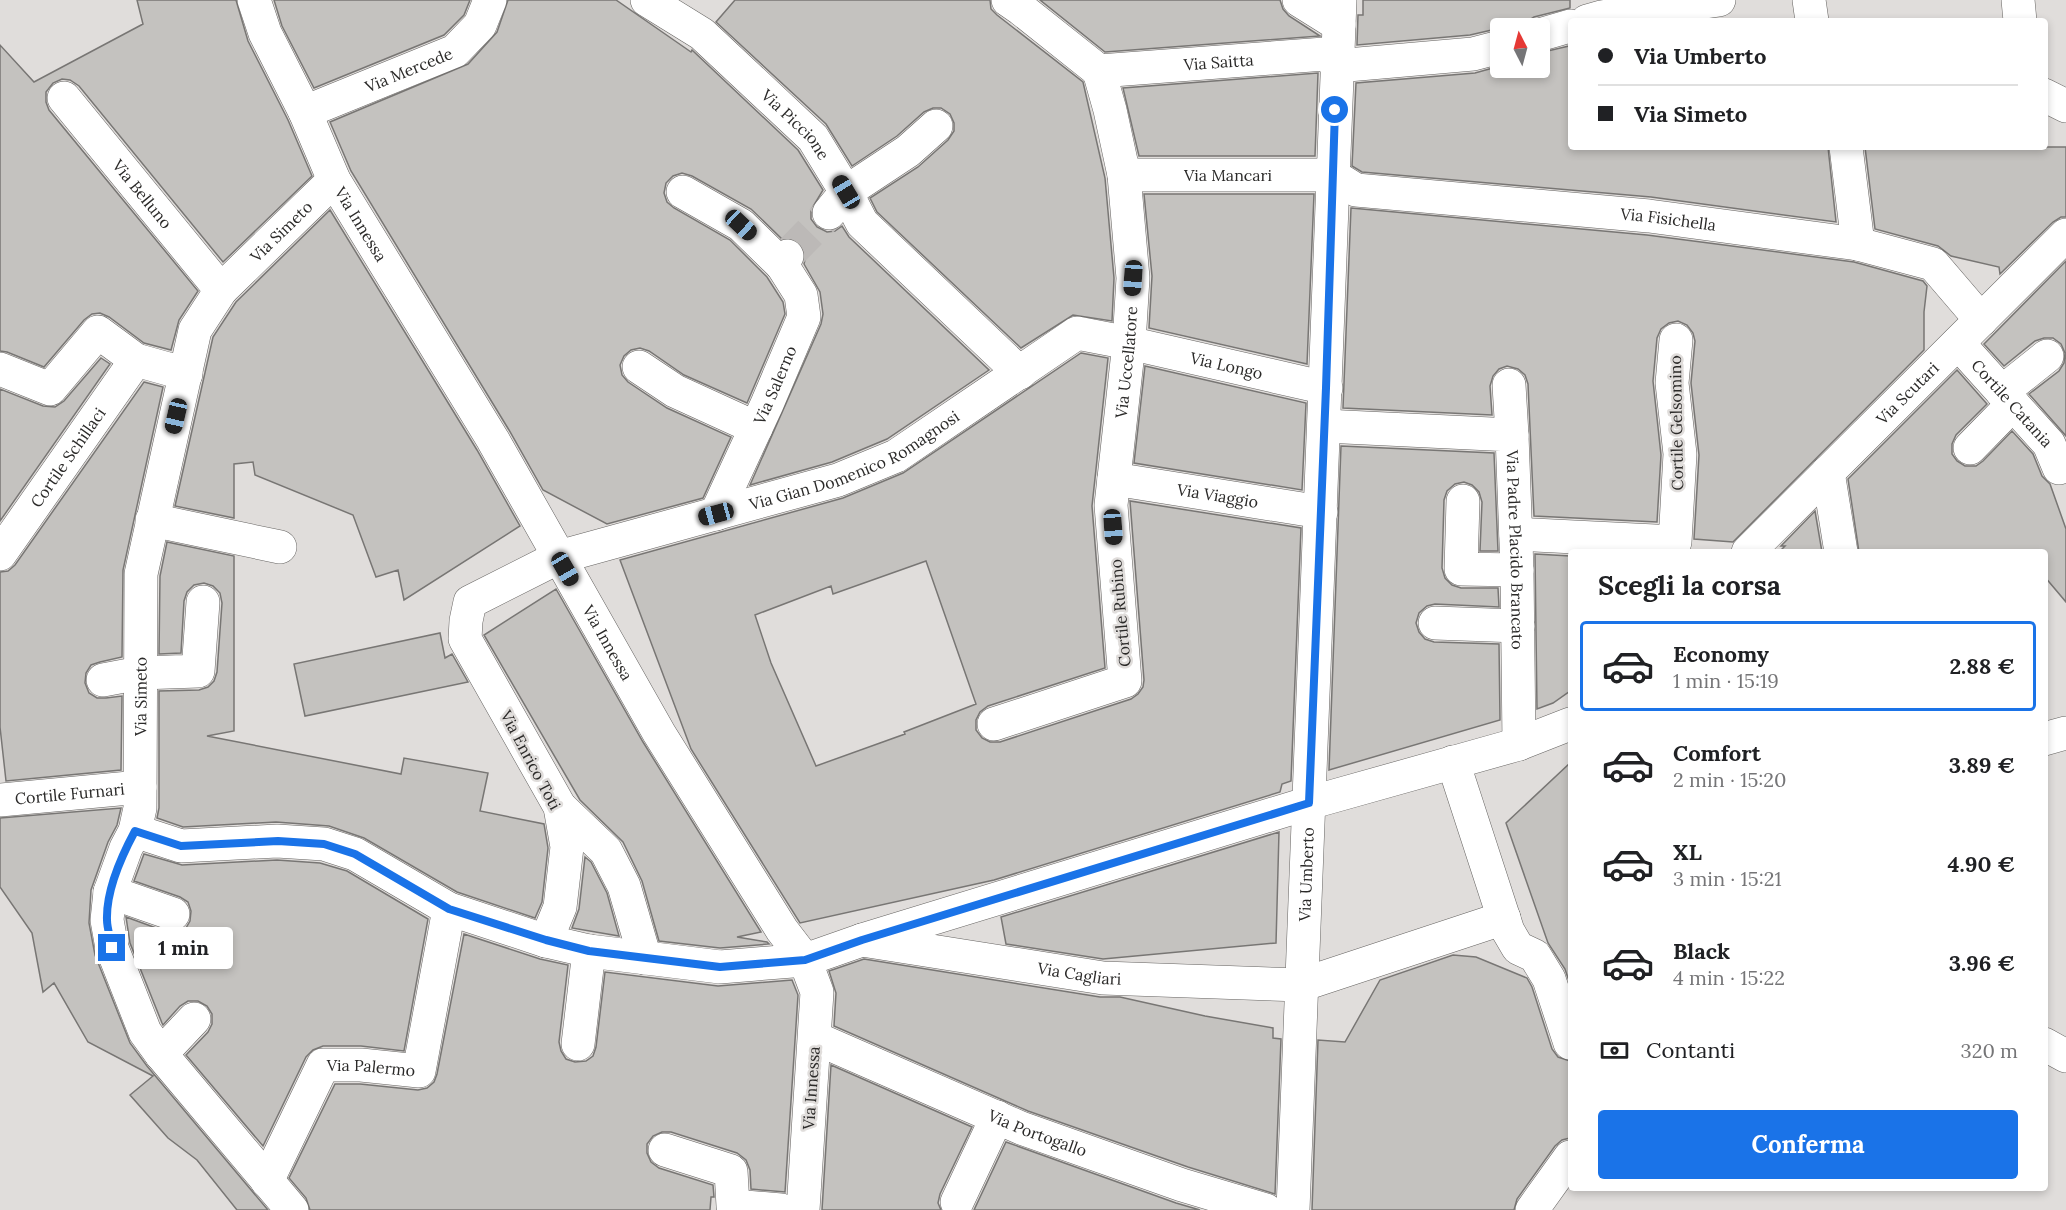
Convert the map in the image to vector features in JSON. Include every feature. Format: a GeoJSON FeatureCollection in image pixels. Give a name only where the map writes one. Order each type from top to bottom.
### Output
{"type":"FeatureCollection","features":[{"type":"Feature","properties":{"kind":"street","name":"Via Innessa"},"geometry":{"type":"LineString","coordinates":[[254,0],[265,33],[305,112],[334,180],[493,440],[659,733],[782,930],[805,960],[817,992],[803,1210]]}},
{"type":"Feature","properties":{"kind":"street","name":"Via Mercede"},"geometry":{"type":"LineString","coordinates":[[305,112],[455,51],[480,25],[490,0]]}},
{"type":"Feature","properties":{"kind":"street"},"geometry":{"type":"LineString","coordinates":[[1299,0],[1338,36]]}},
{"type":"Feature","properties":{"kind":"street"},"geometry":{"type":"LineString","coordinates":[[1598,18],[1719,0]]}},
{"type":"Feature","properties":{"kind":"street"},"geometry":{"type":"LineString","coordinates":[[1809,0],[1812,18]]}},
{"type":"Feature","properties":{"kind":"street"},"geometry":{"type":"LineString","coordinates":[[2018,0],[2020,18]]}},
{"type":"Feature","properties":{"kind":"street"},"geometry":{"type":"LineString","coordinates":[[1018,3],[1098,71]]}},
{"type":"Feature","properties":{"kind":"street","name":"Via Piccione"},"geometry":{"type":"LineString","coordinates":[[667,4],[813,138],[838,202],[1020,373]]}},
{"type":"Feature","properties":{"kind":"street"},"geometry":{"type":"LineString","coordinates":[[1550,32],[1568,27]]}},
{"type":"Feature","properties":{"kind":"street","name":"Via Saitta"},"geometry":{"type":"LineString","coordinates":[[1098,71],[1338,36],[1473,54],[1490,49]]}},
{"type":"Feature","properties":{"kind":"street","name":"Via Umberto"},"geometry":{"type":"LineString","coordinates":[[1293,1210],[1338,36]]}},
{"type":"Feature","properties":{"kind":"street","name":"Via Uccellatore"},"geometry":{"type":"LineString","coordinates":[[1098,71],[1110,110],[1124,175],[1133,278],[1129,343],[1113,479]]}},
{"type":"Feature","properties":{"kind":"street"},"geometry":{"type":"LineString","coordinates":[[2048,97],[2066,106]]}},
{"type":"Feature","properties":{"kind":"street","name":"Via Belluno"},"geometry":{"type":"LineString","coordinates":[[64,98],[221,290]]}},
{"type":"Feature","properties":{"kind":"street"},"geometry":{"type":"LineString","coordinates":[[838,202],[908,151],[936,126]]}},
{"type":"Feature","properties":{"kind":"street"},"geometry":{"type":"LineString","coordinates":[[1846,150],[1858,244]]}},
{"type":"Feature","properties":{"kind":"street","name":"Via Mancari"},"geometry":{"type":"LineString","coordinates":[[1124,175],[1332,175]]}},
{"type":"Feature","properties":{"kind":"street","name":"Via Fisichella"},"geometry":{"type":"LineString","coordinates":[[1332,175],[1356,190],[1649,216],[1858,244],[1933,264],[1981,320]]}},
{"type":"Feature","properties":{"kind":"street","name":"Via Simeto"},"geometry":{"type":"LineString","coordinates":[[292,1210],[145,1032],[112,948],[107,920],[110,892],[126,848],[135,831],[140,808],[141,574],[195,330],[221,290],[334,180]]}},
{"type":"Feature","properties":{"kind":"street","name":"Via Salerno"},"geometry":{"type":"LineString","coordinates":[[683,192],[741,225],[785,260],[801,295],[804,316],[716,514]]}},
{"type":"Feature","properties":{"kind":"street","name":"Via Scutari"},"geometry":{"type":"LineString","coordinates":[[1751,549],[2066,235]]}},
{"type":"Feature","properties":{"kind":"street"},"geometry":{"type":"LineString","coordinates":[[0,369],[50,389],[98,332],[136,360],[186,374]]}},
{"type":"Feature","properties":{"kind":"street","name":"Via Gian Domenico Romagnosi"},"geometry":{"type":"LineString","coordinates":[[466,621],[470,602],[559,557],[838,480],[896,456],[1077,333],[1129,343]]}},
{"type":"Feature","properties":{"kind":"street","name":"Cortile Gelsomino"},"geometry":{"type":"LineString","coordinates":[[1516,534],[1675,542],[1680,454],[1672,383],[1676,340]]}},
{"type":"Feature","properties":{"kind":"street","name":"Via Longo"},"geometry":{"type":"LineString","coordinates":[[1129,343],[1326,388]]}},
{"type":"Feature","properties":{"kind":"street","name":"Cortile Catania"},"geometry":{"type":"LineString","coordinates":[[1958,343],[2049,444],[2059,468]]}},
{"type":"Feature","properties":{"kind":"street"},"geometry":{"type":"LineString","coordinates":[[1970,448],[2008,398],[2047,356]]}},
{"type":"Feature","properties":{"kind":"street","name":"Cortile Schillaci"},"geometry":{"type":"LineString","coordinates":[[0,554],[136,360]]}},
{"type":"Feature","properties":{"kind":"street"},"geometry":{"type":"LineString","coordinates":[[639,367],[675,390],[756,428]]}},
{"type":"Feature","properties":{"kind":"street"},"geometry":{"type":"LineString","coordinates":[[1509,385],[1512,435]]}},
{"type":"Feature","properties":{"kind":"street","name":"Via Padre Placido Brancato"},"geometry":{"type":"LineString","coordinates":[[1324,426],[1512,435],[1517,570],[1519,744]]}},
{"type":"Feature","properties":{"kind":"street"},"geometry":{"type":"LineString","coordinates":[[1828,472],[1841,549]]}},
{"type":"Feature","properties":{"kind":"street","name":"Via Viaggio"},"geometry":{"type":"LineString","coordinates":[[1113,479],[1320,512]]}},
{"type":"Feature","properties":{"kind":"street","name":"Cortile Rubino"},"geometry":{"type":"LineString","coordinates":[[994,724],[1125,681],[1111,505],[1113,479]]}},
{"type":"Feature","properties":{"kind":"street"},"geometry":{"type":"LineString","coordinates":[[1462,501],[1461,569],[1517,570]]}},
{"type":"Feature","properties":{"kind":"street"},"geometry":{"type":"LineString","coordinates":[[152,520],[280,547]]}},
{"type":"Feature","properties":{"kind":"street"},"geometry":{"type":"LineString","coordinates":[[103,680],[140,673],[198,671],[203,602]]}},
{"type":"Feature","properties":{"kind":"street","name":"Via Enrico Toti"},"geometry":{"type":"LineString","coordinates":[[466,621],[465,639],[560,807],[567,847],[560,907],[546,940]]}},
{"type":"Feature","properties":{"kind":"street"},"geometry":{"type":"LineString","coordinates":[[1435,623],[1518,626]]}},
{"type":"Feature","properties":{"kind":"street"},"geometry":{"type":"LineString","coordinates":[[135,831],[181,846],[278,841],[324,844],[355,854],[449,909],[546,940],[589,951],[720,967],[805,960],[862,940],[1309,803],[1519,744],[1568,725]]}},
{"type":"Feature","properties":{"kind":"street"},"geometry":{"type":"LineString","coordinates":[[2048,738],[2066,733]]}},
{"type":"Feature","properties":{"kind":"street"},"geometry":{"type":"LineString","coordinates":[[1453,762],[1508,931],[1518,948],[1535,956],[1549,979],[1568,1036]]}},
{"type":"Feature","properties":{"kind":"street","name":"Cortile Furnari"},"geometry":{"type":"LineString","coordinates":[[0,800],[140,787]]}},
{"type":"Feature","properties":{"kind":"street"},"geometry":{"type":"LineString","coordinates":[[560,807],[606,851],[624,886],[645,958]]}},
{"type":"Feature","properties":{"kind":"street"},"geometry":{"type":"LineString","coordinates":[[110,892],[173,914]]}},
{"type":"Feature","properties":{"kind":"street","name":"Via Palermo"},"geometry":{"type":"LineString","coordinates":[[267,1181],[323,1065],[361,1065],[419,1071],[449,909]]}},
{"type":"Feature","properties":{"kind":"street"},"geometry":{"type":"LineString","coordinates":[[1301,985],[1504,918]]}},
{"type":"Feature","properties":{"kind":"street","name":"Via Cagliari"},"geometry":{"type":"LineString","coordinates":[[862,940],[1103,978],[1301,985]]}},
{"type":"Feature","properties":{"kind":"street"},"geometry":{"type":"LineString","coordinates":[[578,1044],[589,951]]}},
{"type":"Feature","properties":{"kind":"street"},"geometry":{"type":"LineString","coordinates":[[161,1054],[194,1019]]}},
{"type":"Feature","properties":{"kind":"street","name":"Via Portogallo"},"geometry":{"type":"LineString","coordinates":[[815,1038],[1021,1128],[1182,1185],[1266,1210]]}},
{"type":"Feature","properties":{"kind":"street"},"geometry":{"type":"LineString","coordinates":[[2048,1046],[2066,1056]]}},
{"type":"Feature","properties":{"kind":"street"},"geometry":{"type":"LineString","coordinates":[[957,1202],[998,1117]]}},
{"type":"Feature","properties":{"kind":"street"},"geometry":{"type":"LineString","coordinates":[[665,1150],[731,1170],[733,1206],[781,1210]]}},
{"type":"Feature","properties":{"kind":"street"},"geometry":{"type":"LineString","coordinates":[[1532,1210],[1568,1160]]}},
{"type":"Feature","properties":{"kind":"building"},"geometry":{"type":"Polygon","coordinates":[[[137,0],[236,0],[248,41],[288,120],[312,176],[223,262],[79,86],[70,80],[62,79],[53,83],[46,92],[49,110],[198,291],[179,320],[171,350],[144,343],[109,317],[100,313],[92,314],[84,320],[44,367],[0,351],[0,45],[34,82],[143,24],[137,0]]]}},
{"type":"Feature","properties":{"kind":"building"},"geometry":{"type":"Polygon","coordinates":[[[274,0],[470,0],[464,15],[444,35],[314,88],[282,26],[274,0]]]}},
{"type":"Feature","properties":{"kind":"building"},"geometry":{"type":"Polygon","coordinates":[[[508,0],[616,0],[691,52],[692,50],[798,150],[823,190],[811,210],[811,219],[817,227],[827,232],[835,231],[842,226],[849,237],[989,370],[887,439],[832,462],[750,485],[821,324],[823,314],[820,292],[804,264],[806,255],[797,240],[787,237],[782,239],[751,209],[692,176],[682,173],[673,176],[666,183],[664,193],[667,202],[730,240],[767,277],[783,302],[785,314],[747,403],[684,375],[649,351],[640,348],[631,350],[624,356],[620,365],[622,375],[628,382],[667,408],[731,437],[703,498],[607,524],[543,490],[509,430],[351,171],[330,122],[468,64],[497,32],[508,0]]]}},
{"type":"Feature","properties":{"kind":"building"},"geometry":{"type":"Polygon","coordinates":[[[735,0],[990,0],[991,9],[997,15],[1083,82],[1105,178],[1114,278],[1112,321],[1073,315],[1021,348],[877,212],[870,198],[918,167],[948,140],[954,131],[954,123],[950,114],[941,108],[933,108],[924,112],[897,136],[852,166],[826,124],[716,22],[735,0]]]}},
{"type":"Feature","properties":{"kind":"building"},"geometry":{"type":"Polygon","coordinates":[[[1040,0],[1280,0],[1289,16],[1320,36],[1105,52],[1040,0]]]}},
{"type":"Feature","properties":{"kind":"building"},"geometry":{"type":"Polygon","coordinates":[[[1363,0],[1570,0],[1570,8],[1532,18],[1490,18],[1490,30],[1470,35],[1357,45],[1358,15],[1363,15],[1363,0]]]}},
{"type":"Feature","properties":{"kind":"building"},"geometry":{"type":"Polygon","coordinates":[[[1568,46],[1568,150],[1828,150],[1836,222],[1651,197],[1362,172],[1352,166],[1356,83],[1475,73],[1490,69],[1490,78],[1550,78],[1550,50],[1568,46]]]}},
{"type":"Feature","properties":{"kind":"building"},"geometry":{"type":"Polygon","coordinates":[[[1318,73],[1315,156],[1139,156],[1123,88],[1318,73]]]}},
{"type":"Feature","properties":{"kind":"building"},"geometry":{"type":"Polygon","coordinates":[[[2048,147],[2066,147],[2066,217],[2053,222],[2000,274],[1999,267],[1951,256],[1938,246],[1875,229],[1865,150],[2048,150],[2048,147]]]}},
{"type":"Feature","properties":{"kind":"building"},"geometry":{"type":"Polygon","coordinates":[[[1144,194],[1314,194],[1307,364],[1149,328],[1152,276],[1144,194]]]}},
{"type":"Feature","properties":{"kind":"building"},"geometry":{"type":"Polygon","coordinates":[[[1351,208],[1647,235],[1854,262],[1923,281],[1927,286],[1924,350],[1733,542],[1694,539],[1699,455],[1691,383],[1695,341],[1687,325],[1678,321],[1669,323],[1661,329],[1657,338],[1653,381],[1661,455],[1657,522],[1534,516],[1528,384],[1525,375],[1518,369],[1507,366],[1499,369],[1493,376],[1490,386],[1492,415],[1343,408],[1351,208]]]}},
{"type":"Feature","properties":{"kind":"building"},"geometry":{"type":"Polygon","coordinates":[[[330,210],[477,450],[520,526],[404,600],[398,570],[376,577],[353,515],[255,475],[253,462],[234,464],[234,518],[175,506],[213,337],[236,302],[330,210]]]}},
{"type":"Feature","properties":{"kind":"building"},"geometry":{"type":"Polygon","coordinates":[[[2066,261],[2066,436],[2029,394],[2059,371],[2064,363],[2065,353],[2061,344],[2053,338],[2035,341],[2004,366],[1984,344],[2066,261]]]}},
{"type":"Feature","properties":{"kind":"building"},"geometry":{"type":"Polygon","coordinates":[[[1081,353],[1108,358],[1092,506],[1105,668],[988,706],[980,712],[976,720],[976,730],[982,738],[990,742],[1000,742],[1131,699],[1143,687],[1130,501],[1301,528],[1291,781],[1282,784],[1280,792],[994,880],[800,923],[691,749],[620,560],[843,498],[903,473],[1081,353]],[[926,561],[833,594],[831,586],[755,615],[771,663],[816,766],[905,734],[904,732],[976,704],[926,561]]]}},
{"type":"Feature","properties":{"kind":"building"},"geometry":{"type":"Polygon","coordinates":[[[101,358],[110,364],[0,521],[0,389],[43,406],[55,407],[64,401],[101,358]]]}},
{"type":"Feature","properties":{"kind":"building"},"geometry":{"type":"Polygon","coordinates":[[[1145,366],[1306,403],[1302,490],[1134,463],[1145,366]]]}},
{"type":"Feature","properties":{"kind":"building"},"geometry":{"type":"Polygon","coordinates":[[[1957,370],[1987,404],[1956,435],[1952,444],[1952,454],[1965,466],[1976,466],[2012,431],[2033,454],[2042,476],[2050,484],[2066,529],[2066,602],[2048,581],[2048,549],[1859,549],[1848,479],[1957,370]]]}},
{"type":"Feature","properties":{"kind":"building"},"geometry":{"type":"Polygon","coordinates":[[[144,382],[163,387],[123,570],[122,657],[91,665],[86,673],[85,683],[89,693],[97,698],[122,696],[121,770],[6,781],[0,727],[0,572],[8,571],[15,565],[144,382]]]}},
{"type":"Feature","properties":{"kind":"building"},"geometry":{"type":"Polygon","coordinates":[[[1341,446],[1494,453],[1498,551],[1480,551],[1482,502],[1479,492],[1472,485],[1464,482],[1455,484],[1447,491],[1444,500],[1442,568],[1445,578],[1452,585],[1461,588],[1498,588],[1499,607],[1435,604],[1427,606],[1419,613],[1416,623],[1425,639],[1434,642],[1499,644],[1500,720],[1329,770],[1341,446]]]}},
{"type":"Feature","properties":{"kind":"building"},"geometry":{"type":"Polygon","coordinates":[[[1815,511],[1821,549],[1782,549],[1785,546],[1781,546],[1815,511]]]}},
{"type":"Feature","properties":{"kind":"building"},"geometry":{"type":"Polygon","coordinates":[[[167,542],[234,556],[234,731],[207,736],[401,774],[404,758],[488,773],[480,811],[544,824],[548,848],[542,902],[535,918],[457,892],[364,838],[329,826],[276,822],[183,827],[157,818],[159,808],[159,691],[199,690],[208,687],[214,681],[217,672],[222,603],[220,593],[213,586],[204,583],[194,585],[187,592],[184,601],[181,653],[159,654],[160,576],[167,542]]]}},
{"type":"Feature","properties":{"kind":"building"},"geometry":{"type":"Polygon","coordinates":[[[1535,554],[1568,556],[1568,692],[1553,703],[1537,709],[1535,554]]]}},
{"type":"Feature","properties":{"kind":"building"},"geometry":{"type":"Polygon","coordinates":[[[556,589],[643,742],[761,932],[737,937],[769,944],[720,948],[659,941],[642,881],[623,842],[580,800],[484,635],[556,589]]]}},
{"type":"Feature","properties":{"kind":"building"},"geometry":{"type":"Polygon","coordinates":[[[440,633],[445,658],[452,654],[468,682],[305,716],[294,664],[440,633]]]}},
{"type":"Feature","properties":{"kind":"building"},"geometry":{"type":"Polygon","coordinates":[[[1568,765],[1568,978],[1565,969],[1548,943],[1506,823],[1568,765]]]}},
{"type":"Feature","properties":{"kind":"building"},"geometry":{"type":"Polygon","coordinates":[[[121,808],[117,825],[108,842],[91,890],[89,923],[95,955],[130,1043],[268,1210],[237,1210],[197,1160],[168,1138],[130,1095],[153,1076],[88,1042],[54,983],[43,992],[32,933],[0,887],[0,818],[121,808]]]}},
{"type":"Feature","properties":{"kind":"building"},"geometry":{"type":"Polygon","coordinates":[[[1279,832],[1276,943],[1103,959],[1006,944],[1001,917],[1279,832]]]}},
{"type":"Feature","properties":{"kind":"building"},"geometry":{"type":"Polygon","coordinates":[[[144,854],[182,865],[277,860],[320,863],[347,871],[428,919],[404,1051],[361,1046],[323,1046],[313,1050],[306,1057],[263,1146],[186,1055],[208,1032],[212,1024],[212,1014],[207,1006],[198,1001],[188,1001],[180,1006],[163,1025],[162,1023],[130,943],[126,917],[167,932],[176,932],[186,928],[190,921],[191,911],[188,902],[180,897],[134,881],[144,854]]]}},
{"type":"Feature","properties":{"kind":"building"},"geometry":{"type":"Polygon","coordinates":[[[585,857],[591,862],[607,893],[619,936],[572,928],[579,909],[585,857]]]}},
{"type":"Feature","properties":{"kind":"building"},"geometry":{"type":"Polygon","coordinates":[[[464,934],[540,959],[568,965],[559,1042],[566,1059],[575,1062],[586,1061],[593,1056],[596,1047],[605,972],[718,986],[792,980],[798,995],[785,1192],[751,1189],[750,1170],[746,1160],[737,1153],[671,1132],[662,1132],[653,1136],[647,1144],[647,1153],[651,1162],[659,1168],[713,1185],[714,1197],[711,1197],[710,1210],[310,1210],[306,1198],[289,1178],[335,1084],[360,1084],[418,1090],[427,1088],[434,1082],[464,934]]]}},
{"type":"Feature","properties":{"kind":"building"},"geometry":{"type":"Polygon","coordinates":[[[1453,955],[1476,957],[1527,978],[1552,1049],[1558,1057],[1568,1060],[1568,1138],[1555,1146],[1517,1199],[1514,1210],[1312,1210],[1318,1040],[1345,1042],[1380,980],[1453,955]]]}},
{"type":"Feature","properties":{"kind":"building"},"geometry":{"type":"Polygon","coordinates":[[[864,959],[1100,997],[1120,997],[1273,1028],[1273,1038],[1281,1039],[1275,1194],[1188,1167],[1028,1111],[834,1026],[836,993],[829,971],[864,959]]]}},
{"type":"Feature","properties":{"kind":"building"},"geometry":{"type":"Polygon","coordinates":[[[831,1065],[972,1127],[940,1194],[938,1203],[941,1210],[822,1210],[831,1065]]]}},
{"type":"Feature","properties":{"kind":"building"},"geometry":{"type":"Polygon","coordinates":[[[1006,1142],[1176,1203],[1200,1210],[974,1210],[1006,1142]]]}},
{"type":"Feature","properties":{"kind":"tunnel"},"geometry":{"type":"LineString","coordinates":[[787,256],[829,213]]}},
{"type":"Feature","properties":{"kind":"route"},"geometry":{"type":"LineString","coordinates":[[112,948],[107,920],[110,892],[126,848],[135,831],[181,846],[278,841],[324,844],[355,854],[449,909],[546,940],[589,951],[720,967],[805,960],[862,940],[1309,803],[1335,110]]}}]}
